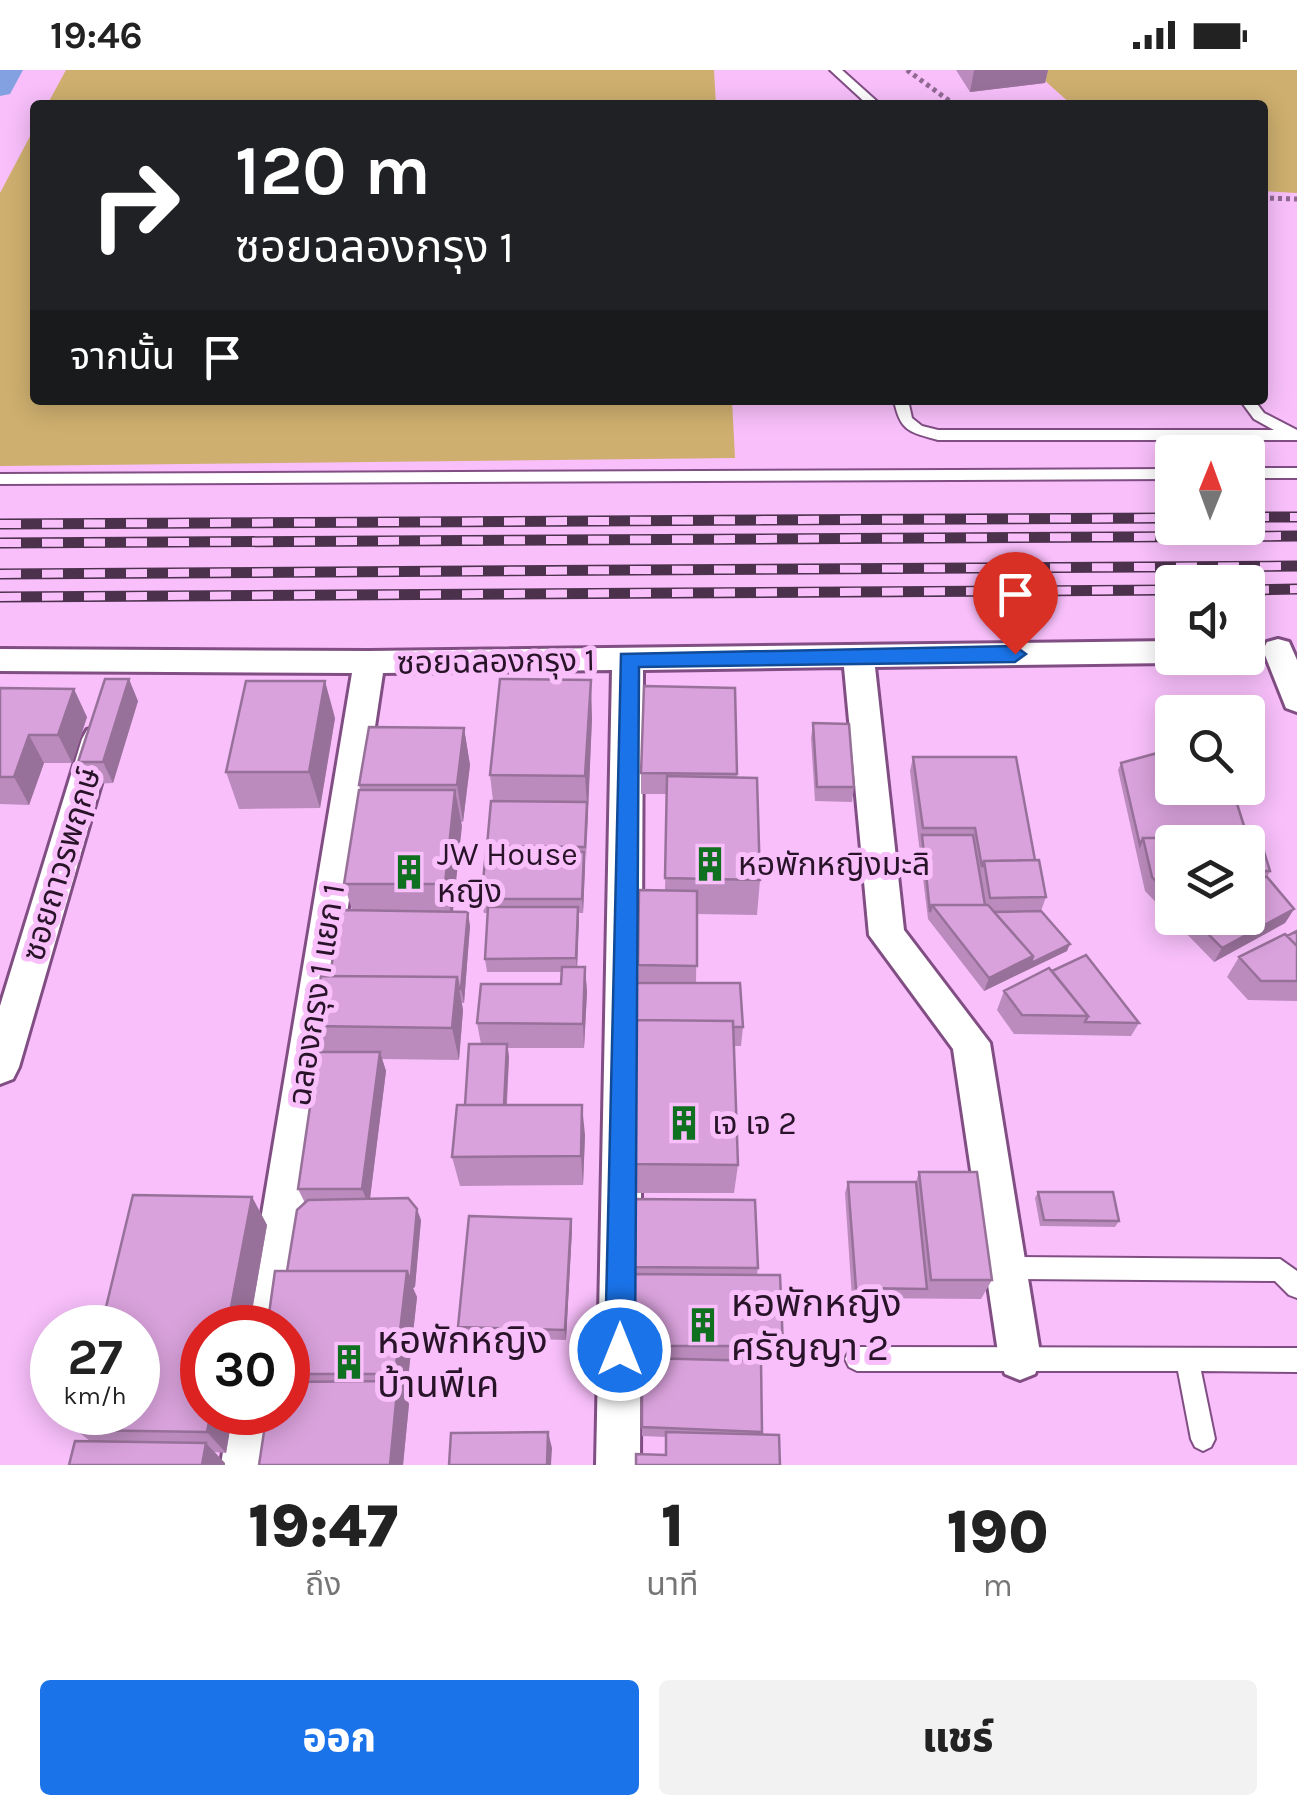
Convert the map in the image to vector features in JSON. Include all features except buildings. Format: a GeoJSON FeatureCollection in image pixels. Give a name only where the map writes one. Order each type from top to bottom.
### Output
{"type":"FeatureCollection","features":[{"type":"Feature","properties":{"kind":"street"},"geometry":{"type":"LineString","coordinates":[[1274,650],[1297,700]]}},
{"type":"Feature","properties":{"kind":"street","name":"ซอยฉลองกรุง 1"},"geometry":{"type":"LineString","coordinates":[[0,660],[368,662],[1155,652]]}},
{"type":"Feature","properties":{"kind":"street"},"geometry":{"type":"LineString","coordinates":[[858,656],[887,935],[971,1044],[1020,1359]]}},
{"type":"Feature","properties":{"kind":"street"},"geometry":{"type":"LineString","coordinates":[[618,1465],[628,660]]}},
{"type":"Feature","properties":{"kind":"street","name":"ซอยถาวรพฤกษ์"},"geometry":{"type":"LineString","coordinates":[[0,1066],[121,662]]}},
{"type":"Feature","properties":{"kind":"street","name":"ฉลองกรุง 1 แยก 1"},"geometry":{"type":"LineString","coordinates":[[268,1305],[368,662]]}},
{"type":"Feature","properties":{"kind":"street"},"geometry":{"type":"LineString","coordinates":[[242,1465],[247,1435]]}},
{"type":"Feature","properties":{"kind":"lane"},"geometry":{"type":"LineString","coordinates":[[835,70],[869,100]]}},
{"type":"Feature","properties":{"kind":"lane"},"geometry":{"type":"LineString","coordinates":[[902,405],[905,420],[917,429],[938,435],[1294,435]]}},
{"type":"Feature","properties":{"kind":"lane"},"geometry":{"type":"LineString","coordinates":[[1251,405],[1259,416],[1294,435]]}},
{"type":"Feature","properties":{"kind":"lane"},"geometry":{"type":"LineString","coordinates":[[1265,473],[1297,473]]}},
{"type":"Feature","properties":{"kind":"lane"},"geometry":{"type":"LineString","coordinates":[[0,479],[1155,474]]}},
{"type":"Feature","properties":{"kind":"lane"},"geometry":{"type":"LineString","coordinates":[[1006,1268],[1280,1270],[1297,1288]]}},
{"type":"Feature","properties":{"kind":"lane"},"geometry":{"type":"LineString","coordinates":[[857,1360],[1297,1360]]}},
{"type":"Feature","properties":{"kind":"lane"},"geometry":{"type":"LineString","coordinates":[[1186,1360],[1202,1440]]}},
{"type":"Feature","properties":{"kind":"path"},"geometry":{"type":"LineString","coordinates":[[908,70],[948,100]]}},
{"type":"Feature","properties":{"kind":"path"},"geometry":{"type":"LineString","coordinates":[[1268,198],[1297,199]]}},
{"type":"Feature","properties":{"kind":"shaded area"},"geometry":{"type":"Polygon","coordinates":[[[66,70],[714,70],[716,100],[50,100],[66,70]]]}},
{"type":"Feature","properties":{"kind":"shaded area"},"geometry":{"type":"Polygon","coordinates":[[[1033,70],[1297,70],[1297,193],[1268,191],[1268,100],[1066,100],[1033,70]]]}},
{"type":"Feature","properties":{"kind":"shaded area"},"geometry":{"type":"Polygon","coordinates":[[[30,136],[30,405],[732,405],[735,458],[0,466],[0,193],[30,136]]]}},
{"type":"Feature","properties":{"kind":"waterway"},"geometry":{"type":"LineString","coordinates":[[0,88],[10,70]]}},
{"type":"Feature","properties":{"kind":"railway"},"geometry":{"type":"LineString","coordinates":[[1265,517],[1297,517]]}},
{"type":"Feature","properties":{"kind":"railway"},"geometry":{"type":"LineString","coordinates":[[0,524],[1155,518]]}},
{"type":"Feature","properties":{"kind":"railway"},"geometry":{"type":"LineString","coordinates":[[0,543],[1297,536]]}},
{"type":"Feature","properties":{"kind":"railway"},"geometry":{"type":"LineString","coordinates":[[0,574],[1297,566]]}},
{"type":"Feature","properties":{"kind":"railway"},"geometry":{"type":"LineString","coordinates":[[1265,590],[1297,589]]}},
{"type":"Feature","properties":{"kind":"railway"},"geometry":{"type":"LineString","coordinates":[[0,597],[1155,590]]}},
{"type":"Feature","properties":{"kind":"place","name":"หอพักหญิงมะลิ"},"geometry":{"type":"Point","coordinates":[710,864]}},
{"type":"Feature","properties":{"kind":"place","name":"JW House หญิง"},"geometry":{"type":"Point","coordinates":[409,872]}},
{"type":"Feature","properties":{"kind":"place","name":"เจ เจ 2"},"geometry":{"type":"Point","coordinates":[684,1123]}},
{"type":"Feature","properties":{"kind":"place","name":"หอพักหญิง ศรัญญา 2"},"geometry":{"type":"Point","coordinates":[703,1325]}},
{"type":"Feature","properties":{"kind":"place","name":"หอพักหญิง บ้านพีเค"},"geometry":{"type":"Point","coordinates":[349,1362]}},
{"type":"Feature","properties":{"kind":"route"},"geometry":{"type":"LineString","coordinates":[[620,1350],[628,660],[1015,654]]}}]}
